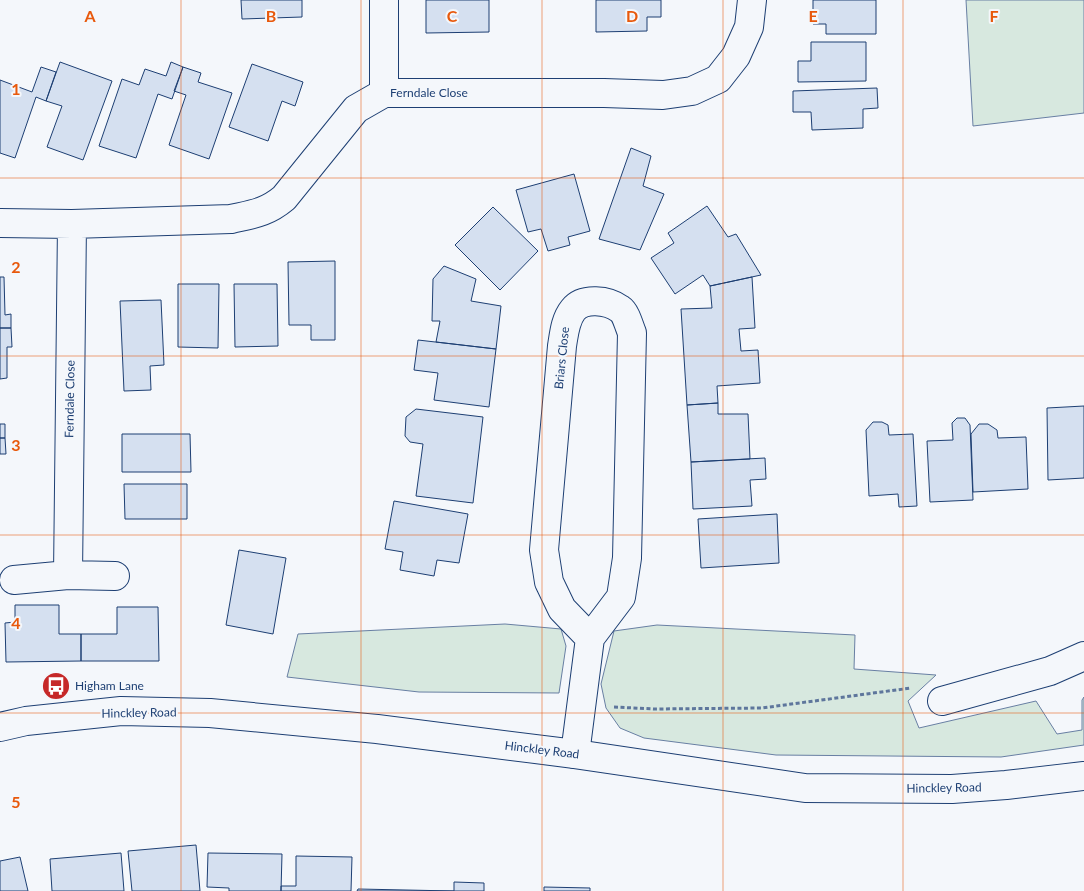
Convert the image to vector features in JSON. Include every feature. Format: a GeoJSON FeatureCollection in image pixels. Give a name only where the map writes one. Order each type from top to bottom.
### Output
{"type":"FeatureCollection","features":[{"type":"Feature","properties":{"kind":"street"},"geometry":{"type":"LineString","coordinates":[[384,0],[384,93]]}},
{"type":"Feature","properties":{"kind":"street","name":"Ferndale Close"},"geometry":{"type":"LineString","coordinates":[[0,223],[72,224],[231,218],[255,214],[272,208],[284,198],[356,109],[384,93],[604,92],[663,95],[692,91],[718,79],[736,56],[749,27],[752,0]]}},
{"type":"Feature","properties":{"kind":"street","name":"Ferndale Close"},"geometry":{"type":"LineString","coordinates":[[68,575],[72,224]]}},
{"type":"Feature","properties":{"kind":"street","name":"Briars Close"},"geometry":{"type":"LineString","coordinates":[[575,754],[590,638],[620,597],[628,558],[632,333],[621,310],[608,303],[589,301],[574,308],[566,321],[562,346],[544,550],[550,582],[562,609],[590,638]]}},
{"type":"Feature","properties":{"kind":"street"},"geometry":{"type":"LineString","coordinates":[[14,580],[68,575],[115,576]]}},
{"type":"Feature","properties":{"kind":"street"},"geometry":{"type":"LineString","coordinates":[[942,701],[1050,670],[1084,656]]}},
{"type":"Feature","properties":{"kind":"street","name":"Hinckley Road"},"geometry":{"type":"LineString","coordinates":[[0,727],[26,721],[121,711],[210,712],[377,729],[575,754],[805,788],[952,789],[1084,776]]}},
{"type":"Feature","properties":{"kind":"path"},"geometry":{"type":"LineString","coordinates":[[581,705],[655,709],[762,708],[923,686],[942,701]]}},
{"type":"Feature","properties":{"kind":"shaded area"},"geometry":{"type":"Polygon","coordinates":[[[966,0],[1084,0],[1084,113],[973,126],[966,0]]]}},
{"type":"Feature","properties":{"kind":"shaded area"},"geometry":{"type":"Polygon","coordinates":[[[505,624],[561,629],[566,646],[559,693],[419,692],[287,677],[298,634],[505,624]]]}},
{"type":"Feature","properties":{"kind":"shaded area"},"geometry":{"type":"Polygon","coordinates":[[[657,625],[855,635],[854,669],[936,675],[908,701],[919,728],[1036,701],[1057,734],[1082,730],[1082,700],[1084,697],[1084,745],[1001,757],[776,755],[644,738],[620,728],[606,708],[601,684],[614,631],[657,625]]]}},
{"type":"Feature","properties":{"kind":"building"},"geometry":{"type":"Polygon","coordinates":[[[241,0],[302,0],[302,17],[242,19],[241,0]]]}},
{"type":"Feature","properties":{"kind":"building"},"geometry":{"type":"Polygon","coordinates":[[[426,0],[489,0],[489,32],[426,33],[426,0]]]}},
{"type":"Feature","properties":{"kind":"building"},"geometry":{"type":"Polygon","coordinates":[[[596,0],[661,0],[661,17],[647,17],[647,31],[596,32],[596,0]]]}},
{"type":"Feature","properties":{"kind":"building"},"geometry":{"type":"Polygon","coordinates":[[[813,0],[876,0],[876,34],[826,34],[826,24],[813,24],[813,0]]]}},
{"type":"Feature","properties":{"kind":"building"},"geometry":{"type":"Polygon","coordinates":[[[811,42],[866,42],[866,81],[798,82],[798,61],[811,61],[811,42]]]}},
{"type":"Feature","properties":{"kind":"building"},"geometry":{"type":"Polygon","coordinates":[[[60,62],[112,81],[83,160],[47,147],[62,106],[46,101],[60,62]]]}},
{"type":"Feature","properties":{"kind":"building"},"geometry":{"type":"Polygon","coordinates":[[[171,62],[183,67],[172,99],[158,94],[136,158],[99,146],[122,79],[139,85],[145,69],[166,76],[171,62]]]}},
{"type":"Feature","properties":{"kind":"building"},"geometry":{"type":"Polygon","coordinates":[[[252,64],[303,82],[295,106],[282,101],[268,141],[229,127],[252,64]]]}},
{"type":"Feature","properties":{"kind":"building"},"geometry":{"type":"Polygon","coordinates":[[[41,67],[56,72],[46,101],[36,97],[15,158],[0,153],[0,80],[32,92],[41,67]]]}},
{"type":"Feature","properties":{"kind":"building"},"geometry":{"type":"Polygon","coordinates":[[[183,67],[201,73],[198,82],[232,93],[209,159],[169,145],[186,95],[174,91],[183,67]]]}},
{"type":"Feature","properties":{"kind":"building"},"geometry":{"type":"Polygon","coordinates":[[[877,88],[878,108],[863,109],[863,128],[812,130],[811,112],[793,112],[793,91],[877,88]]]}},
{"type":"Feature","properties":{"kind":"building"},"geometry":{"type":"Polygon","coordinates":[[[631,148],[651,156],[643,186],[664,194],[640,250],[599,239],[631,148]]]}},
{"type":"Feature","properties":{"kind":"building"},"geometry":{"type":"Polygon","coordinates":[[[574,174],[590,231],[568,237],[570,245],[548,251],[541,229],[528,232],[516,190],[574,174]]]}},
{"type":"Feature","properties":{"kind":"building"},"geometry":{"type":"Polygon","coordinates":[[[707,206],[728,237],[736,234],[761,275],[710,286],[703,275],[675,294],[651,258],[674,243],[668,233],[707,206]]]}},
{"type":"Feature","properties":{"kind":"building"},"geometry":{"type":"Polygon","coordinates":[[[493,207],[538,251],[500,290],[455,245],[493,207]]]}},
{"type":"Feature","properties":{"kind":"building"},"geometry":{"type":"Polygon","coordinates":[[[335,261],[335,340],[311,340],[311,325],[289,325],[288,262],[335,261]]]}},
{"type":"Feature","properties":{"kind":"building"},"geometry":{"type":"Polygon","coordinates":[[[444,266],[476,279],[471,301],[501,306],[496,349],[436,342],[440,321],[432,321],[433,279],[444,266]]]}},
{"type":"Feature","properties":{"kind":"building"},"geometry":{"type":"Polygon","coordinates":[[[0,277],[4,277],[5,315],[11,314],[11,328],[0,328],[0,277]]]}},
{"type":"Feature","properties":{"kind":"building"},"geometry":{"type":"Polygon","coordinates":[[[752,277],[755,328],[739,329],[741,351],[758,350],[760,383],[717,386],[718,403],[687,405],[681,309],[712,308],[710,286],[752,277]]]}},
{"type":"Feature","properties":{"kind":"building"},"geometry":{"type":"Polygon","coordinates":[[[178,284],[219,284],[218,348],[178,347],[178,284]]]}},
{"type":"Feature","properties":{"kind":"building"},"geometry":{"type":"Polygon","coordinates":[[[234,284],[277,284],[278,346],[235,347],[234,284]]]}},
{"type":"Feature","properties":{"kind":"building"},"geometry":{"type":"Polygon","coordinates":[[[161,300],[164,365],[150,366],[151,390],[124,391],[120,301],[161,300]]]}},
{"type":"Feature","properties":{"kind":"building"},"geometry":{"type":"Polygon","coordinates":[[[0,328],[11,328],[12,347],[7,347],[7,378],[0,379],[0,328]]]}},
{"type":"Feature","properties":{"kind":"building"},"geometry":{"type":"Polygon","coordinates":[[[418,340],[496,349],[489,407],[434,400],[438,373],[414,370],[418,340]]]}},
{"type":"Feature","properties":{"kind":"building"},"geometry":{"type":"Polygon","coordinates":[[[718,403],[718,414],[748,414],[750,459],[691,462],[687,405],[718,403]]]}},
{"type":"Feature","properties":{"kind":"building"},"geometry":{"type":"Polygon","coordinates":[[[1084,406],[1084,478],[1048,480],[1047,408],[1084,406]]]}},
{"type":"Feature","properties":{"kind":"building"},"geometry":{"type":"Polygon","coordinates":[[[416,409],[483,417],[473,503],[416,496],[423,444],[410,442],[405,436],[406,417],[416,409]]]}},
{"type":"Feature","properties":{"kind":"building"},"geometry":{"type":"Polygon","coordinates":[[[957,418],[965,418],[970,425],[973,500],[930,502],[927,441],[953,440],[952,423],[957,418]]]}},
{"type":"Feature","properties":{"kind":"building"},"geometry":{"type":"Polygon","coordinates":[[[873,422],[882,422],[888,425],[889,435],[913,434],[917,506],[899,507],[898,494],[869,496],[866,430],[873,422]]]}},
{"type":"Feature","properties":{"kind":"building"},"geometry":{"type":"Polygon","coordinates":[[[0,424],[5,424],[5,438],[0,438],[0,424]]]}},
{"type":"Feature","properties":{"kind":"building"},"geometry":{"type":"Polygon","coordinates":[[[979,424],[988,424],[997,430],[998,438],[1026,437],[1028,489],[973,492],[971,434],[979,424]]]}},
{"type":"Feature","properties":{"kind":"building"},"geometry":{"type":"Polygon","coordinates":[[[122,434],[190,434],[191,472],[122,472],[122,434]]]}},
{"type":"Feature","properties":{"kind":"building"},"geometry":{"type":"Polygon","coordinates":[[[0,438],[5,438],[6,454],[0,454],[0,438]]]}},
{"type":"Feature","properties":{"kind":"building"},"geometry":{"type":"Polygon","coordinates":[[[765,458],[766,479],[750,480],[752,506],[693,509],[691,462],[765,458]]]}},
{"type":"Feature","properties":{"kind":"building"},"geometry":{"type":"Polygon","coordinates":[[[124,484],[187,484],[187,519],[125,519],[124,484]]]}},
{"type":"Feature","properties":{"kind":"building"},"geometry":{"type":"Polygon","coordinates":[[[394,501],[468,514],[459,563],[437,560],[434,576],[400,570],[403,552],[385,549],[394,501]]]}},
{"type":"Feature","properties":{"kind":"building"},"geometry":{"type":"Polygon","coordinates":[[[777,514],[779,563],[701,568],[698,519],[777,514]]]}},
{"type":"Feature","properties":{"kind":"building"},"geometry":{"type":"Polygon","coordinates":[[[239,550],[286,558],[273,634],[226,625],[239,550]]]}},
{"type":"Feature","properties":{"kind":"building"},"geometry":{"type":"Polygon","coordinates":[[[15,605],[59,605],[59,634],[81,634],[81,661],[6,662],[5,623],[15,622],[15,605]]]}},
{"type":"Feature","properties":{"kind":"building"},"geometry":{"type":"Polygon","coordinates":[[[117,607],[158,607],[159,661],[81,661],[81,634],[117,634],[117,607]]]}},
{"type":"Feature","properties":{"kind":"building"},"geometry":{"type":"Polygon","coordinates":[[[196,845],[200,891],[132,891],[128,851],[196,845]]]}},
{"type":"Feature","properties":{"kind":"building"},"geometry":{"type":"Polygon","coordinates":[[[121,853],[124,891],[52,891],[50,859],[121,853]]]}},
{"type":"Feature","properties":{"kind":"building"},"geometry":{"type":"Polygon","coordinates":[[[208,853],[282,854],[281,891],[229,891],[229,888],[207,887],[208,853]]]}},
{"type":"Feature","properties":{"kind":"building"},"geometry":{"type":"Polygon","coordinates":[[[296,856],[352,857],[351,891],[281,891],[281,886],[296,886],[296,856]]]}},
{"type":"Feature","properties":{"kind":"building"},"geometry":{"type":"Polygon","coordinates":[[[20,857],[28,891],[0,891],[0,861],[20,857]]]}},
{"type":"Feature","properties":{"kind":"building"},"geometry":{"type":"Polygon","coordinates":[[[454,882],[484,883],[484,891],[454,891],[454,882]]]}},
{"type":"Feature","properties":{"kind":"building"},"geometry":{"type":"Polygon","coordinates":[[[544,887],[590,888],[590,891],[544,891],[544,887]]]}},
{"type":"Feature","properties":{"kind":"building"},"geometry":{"type":"Polygon","coordinates":[[[358,889],[454,891],[357,891],[358,889]]]}},
{"type":"Feature","properties":{"kind":"place","name":"Higham Lane"},"geometry":{"type":"Point","coordinates":[56,686]}}]}
